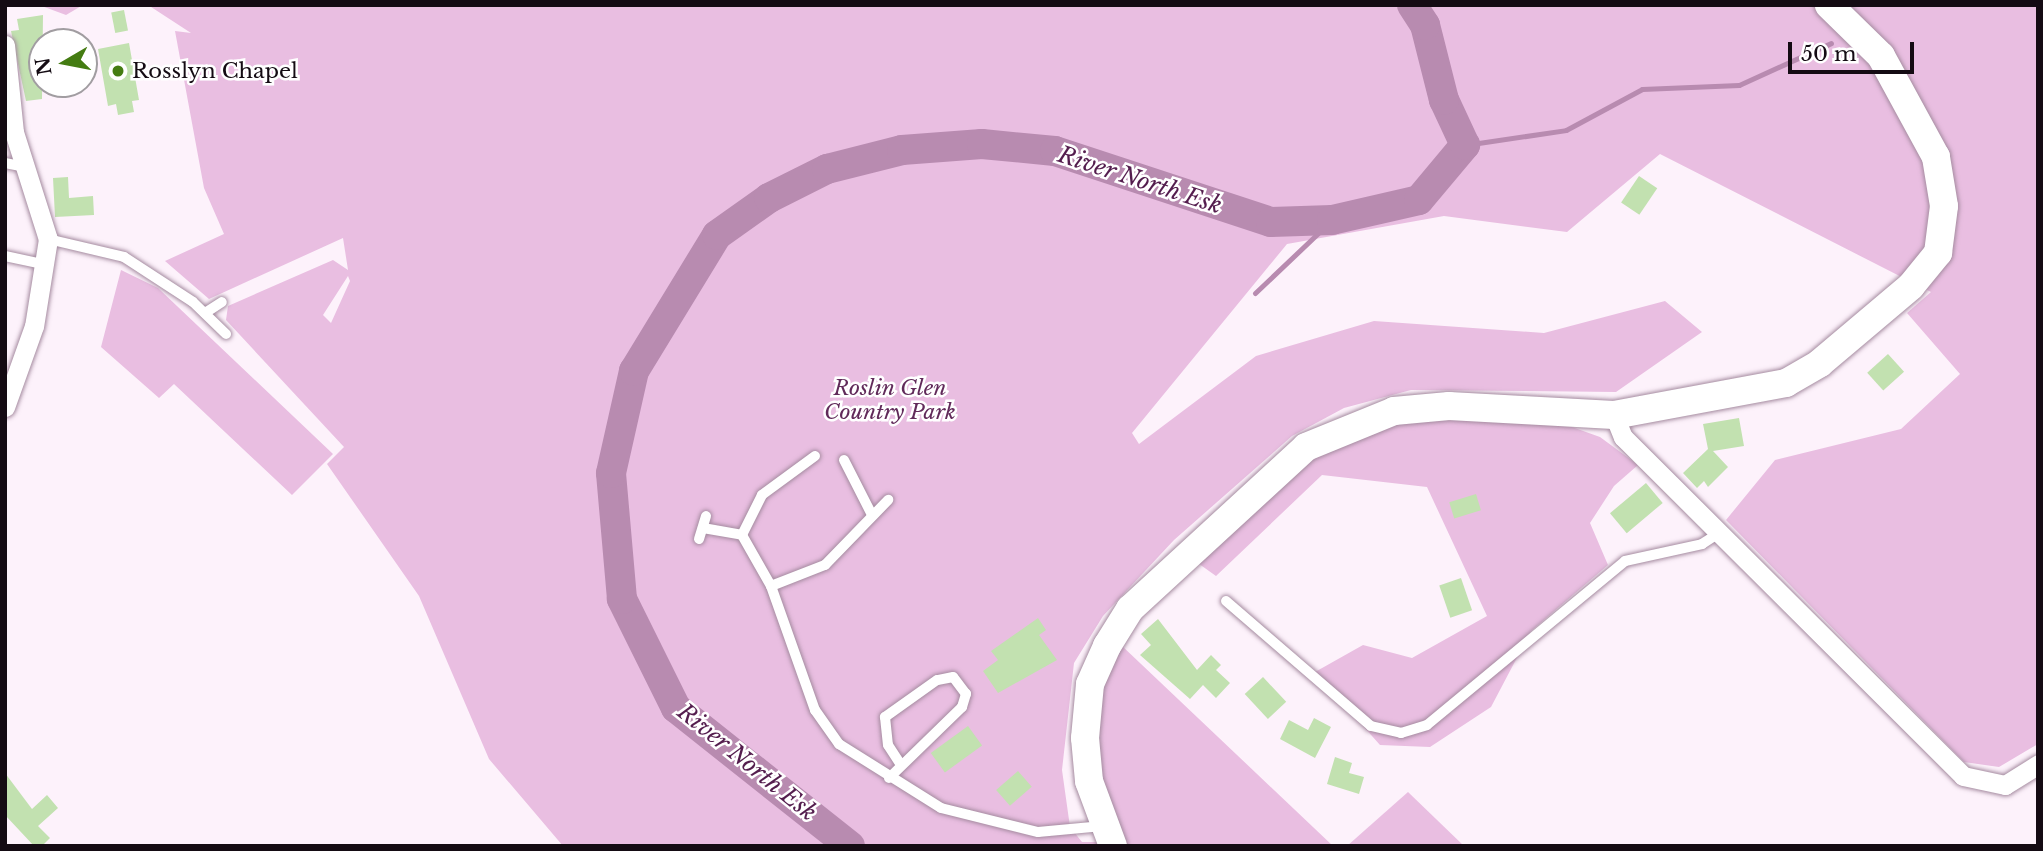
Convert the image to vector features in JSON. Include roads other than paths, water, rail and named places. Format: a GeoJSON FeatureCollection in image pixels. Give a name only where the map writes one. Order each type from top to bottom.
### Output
{"type":"FeatureCollection","features":[{"type":"Feature","properties":{"kind":"main road"},"geometry":{"type":"LineString","coordinates":[[1108,836],[1085,738],[1090,684],[1107,646],[1130,609],[1306,447],[1394,411],[1449,406],[1615,415],[1786,383],[1883,314],[1938,253],[1944,206],[1936,158],[1881,56],[1829,5]]}},
{"type":"Feature","properties":{"kind":"street"},"geometry":{"type":"LineString","coordinates":[[5,45],[14,132],[48,239],[34,326],[5,407]]}},
{"type":"Feature","properties":{"kind":"street"},"geometry":{"type":"LineString","coordinates":[[1615,415],[1623,437],[1963,776],[2005,785],[2038,764]]}},
{"type":"Feature","properties":{"kind":"lane"},"geometry":{"type":"LineString","coordinates":[[5,163],[27,167]]}},
{"type":"Feature","properties":{"kind":"lane"},"geometry":{"type":"LineString","coordinates":[[48,239],[124,257],[205,313],[226,334]]}},
{"type":"Feature","properties":{"kind":"lane"},"geometry":{"type":"LineString","coordinates":[[5,256],[44,264]]}},
{"type":"Feature","properties":{"kind":"lane"},"geometry":{"type":"LineString","coordinates":[[205,313],[222,302]]}},
{"type":"Feature","properties":{"kind":"lane"},"geometry":{"type":"LineString","coordinates":[[742,535],[762,495],[815,456]]}},
{"type":"Feature","properties":{"kind":"lane"},"geometry":{"type":"LineString","coordinates":[[844,460],[872,515]]}},
{"type":"Feature","properties":{"kind":"lane"},"geometry":{"type":"LineString","coordinates":[[771,586],[825,565],[888,500]]}},
{"type":"Feature","properties":{"kind":"lane"},"geometry":{"type":"LineString","coordinates":[[706,516],[701,534],[742,535]]}},
{"type":"Feature","properties":{"kind":"lane"},"geometry":{"type":"LineString","coordinates":[[1226,601],[1371,726],[1401,733],[1427,725],[1625,561],[1702,544],[1720,532]]}},
{"type":"Feature","properties":{"kind":"lane"},"geometry":{"type":"LineString","coordinates":[[742,535],[771,586],[815,710],[839,744],[889,778],[941,808],[1038,832],[1108,836]]}},
{"type":"Feature","properties":{"kind":"lane"},"geometry":{"type":"LineString","coordinates":[[889,778],[899,762],[962,707],[966,694],[953,677],[937,680],[885,718],[888,745],[899,762]]}},
{"type":"Feature","properties":{"kind":"waterway","name":"River North Esk"},"geometry":{"type":"LineString","coordinates":[[850,846],[676,708],[622,599],[611,473],[634,371],[717,235],[769,198],[827,169],[902,150],[982,144],[1055,151],[1271,222],[1332,220],[1419,200],[1465,145],[1444,100],[1425,25],[1412,5]]}},
{"type":"Feature","properties":{"kind":"waterway"},"geometry":{"type":"LineString","coordinates":[[1465,145],[1566,130],[1642,89],[1739,85],[1831,43]]}},
{"type":"Feature","properties":{"kind":"waterway"},"geometry":{"type":"LineString","coordinates":[[1255,293],[1332,220]]}},
{"type":"Feature","properties":{"kind":"place","name":"Rosslyn Chapel"},"geometry":{"type":"Point","coordinates":[118,71]}},
{"type":"Feature","properties":{"kind":"park label","name":"Roslin Glen Country Park"},"geometry":{"type":"Point","coordinates":[890,400]}}]}
